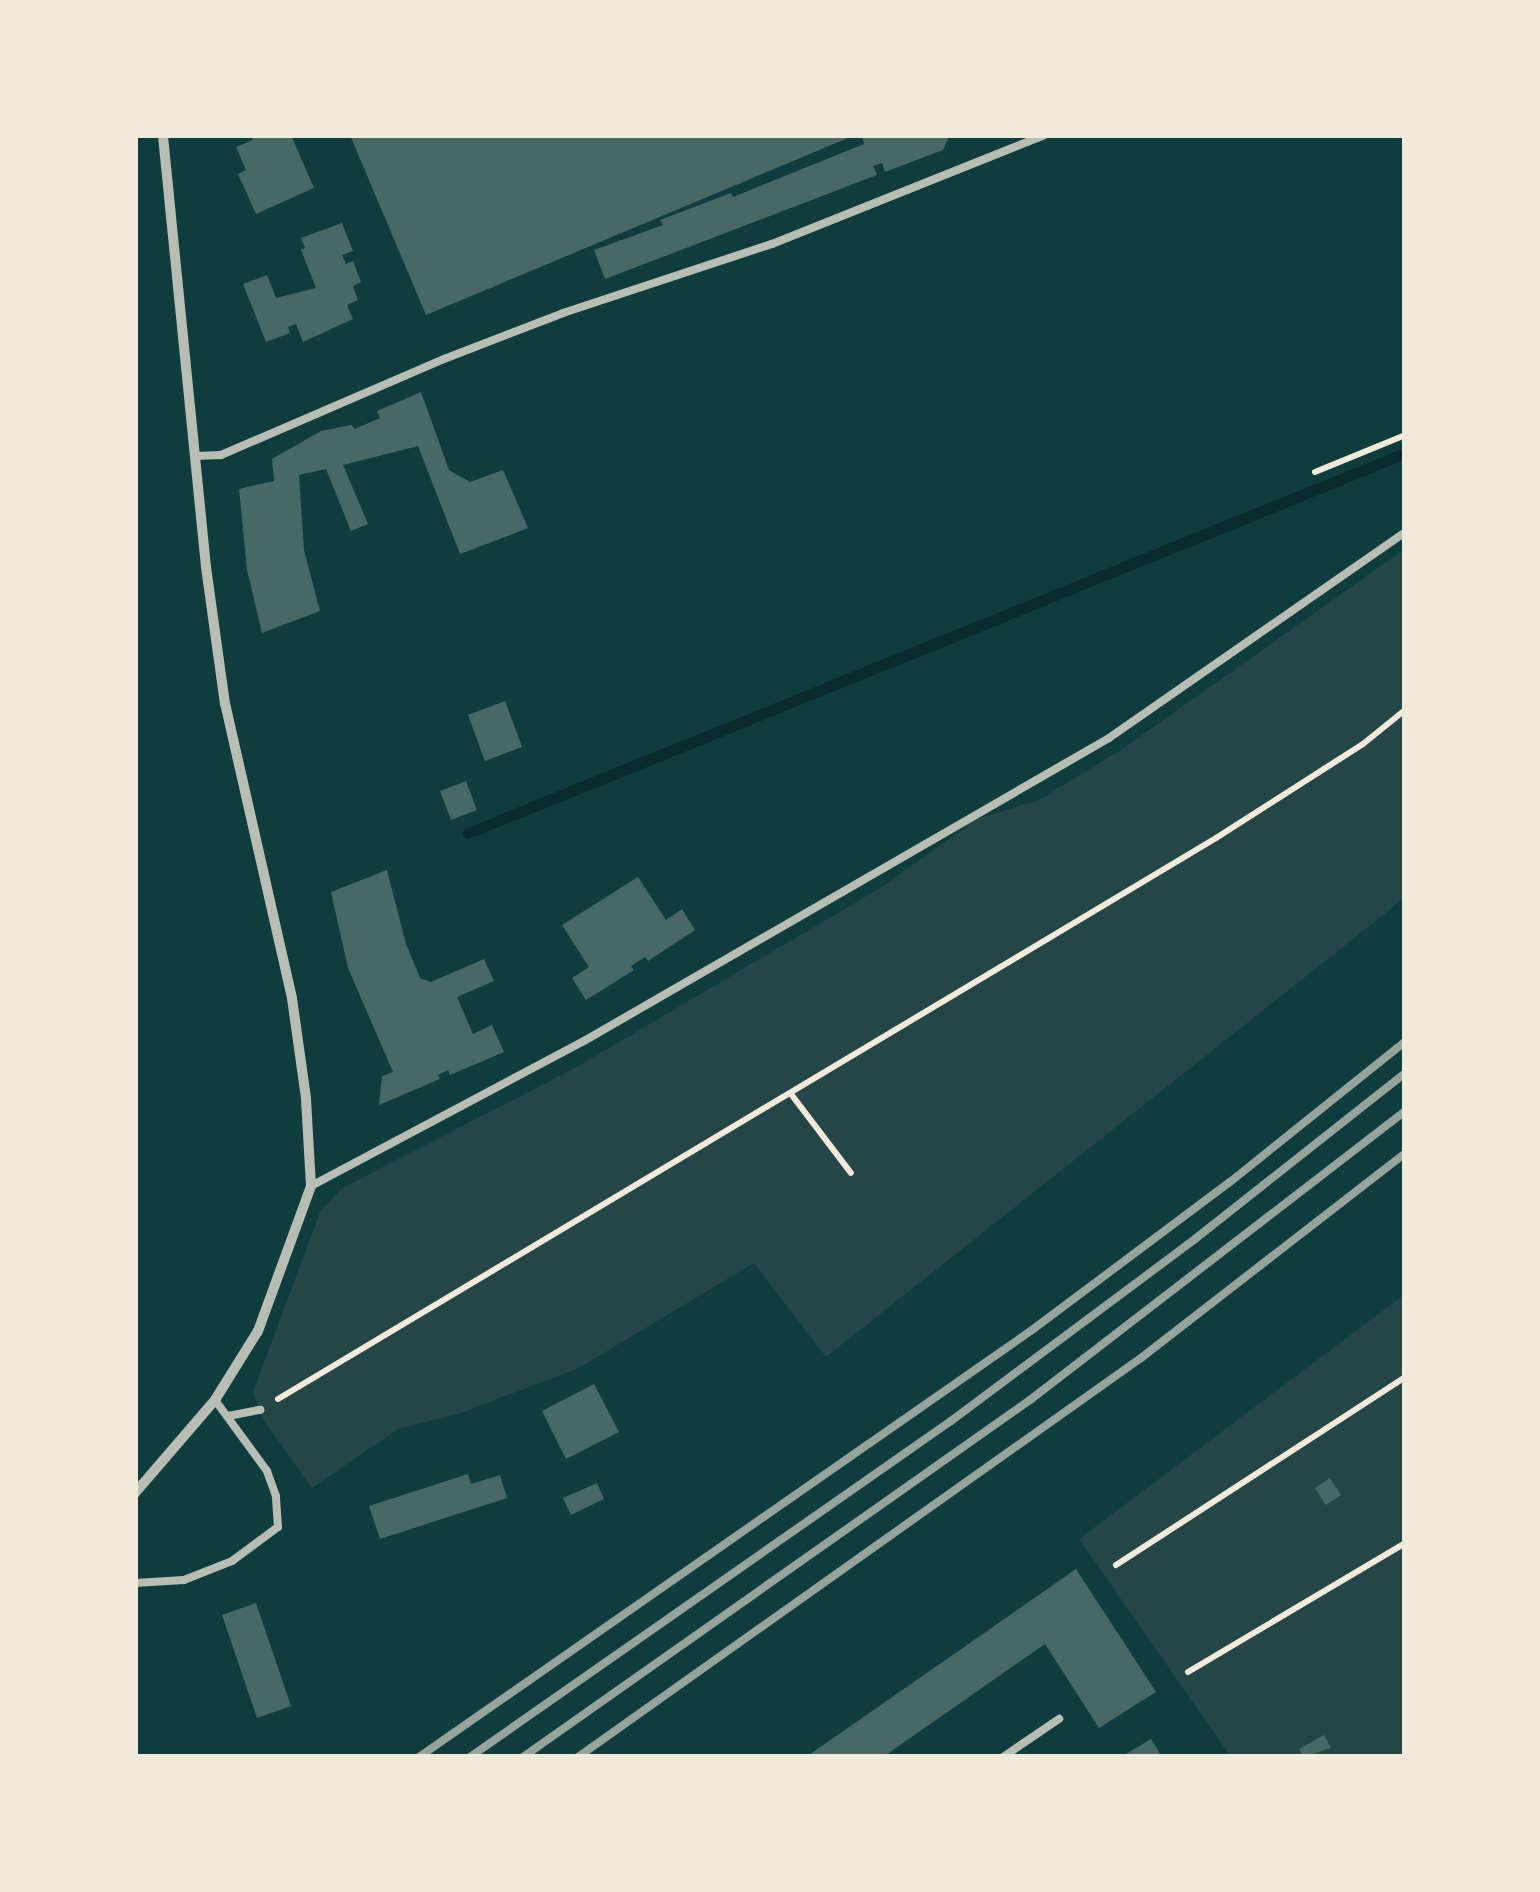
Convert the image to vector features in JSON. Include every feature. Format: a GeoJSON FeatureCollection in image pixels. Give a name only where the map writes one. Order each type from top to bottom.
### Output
{"type":"FeatureCollection","features":[{"type":"Feature","properties":{"kind":"street"},"geometry":{"type":"LineString","coordinates":[[135,1493],[215,1400],[258,1331],[311,1186],[306,1098],[292,998],[225,704],[163,135]]}},
{"type":"Feature","properties":{"kind":"lane"},"geometry":{"type":"LineString","coordinates":[[195,456],[221,455],[444,358],[563,313],[772,244],[1044,135]]}},
{"type":"Feature","properties":{"kind":"lane"},"geometry":{"type":"LineString","coordinates":[[311,1186],[584,1041],[1109,738],[1405,532]]}},
{"type":"Feature","properties":{"kind":"lane"},"geometry":{"type":"LineString","coordinates":[[135,1583],[184,1580],[232,1561],[278,1527],[276,1496],[267,1472],[215,1400]]}},
{"type":"Feature","properties":{"kind":"lane"},"geometry":{"type":"LineString","coordinates":[[228,1416],[260,1410]]}},
{"type":"Feature","properties":{"kind":"lane"},"geometry":{"type":"LineString","coordinates":[[1003,1757],[1059,1719]]}},
{"type":"Feature","properties":{"kind":"path"},"geometry":{"type":"LineString","coordinates":[[1315,472],[1405,435]]}},
{"type":"Feature","properties":{"kind":"path"},"geometry":{"type":"LineString","coordinates":[[260,1410],[1216,838],[1363,744],[1405,710]]}},
{"type":"Feature","properties":{"kind":"path"},"geometry":{"type":"LineString","coordinates":[[791,1094],[851,1173]]}},
{"type":"Feature","properties":{"kind":"path"},"geometry":{"type":"LineString","coordinates":[[1116,1564],[1405,1377]]}},
{"type":"Feature","properties":{"kind":"path"},"geometry":{"type":"LineString","coordinates":[[1188,1672],[1405,1543]]}},
{"type":"Feature","properties":{"kind":"shaded area"},"geometry":{"type":"Polygon","coordinates":[[[1405,549],[1405,896],[1387,912],[826,1357],[754,1263],[577,1369],[455,1415],[398,1429],[312,1488],[264,1421],[253,1392],[320,1212],[342,1188],[575,1068],[882,887],[977,819],[1039,800],[1121,750],[1405,549]]]}},
{"type":"Feature","properties":{"kind":"shaded area"},"geometry":{"type":"Polygon","coordinates":[[[1405,1294],[1405,1757],[1231,1757],[1079,1539],[1405,1294]]]}},
{"type":"Feature","properties":{"kind":"building"},"geometry":{"type":"Polygon","coordinates":[[[250,135],[291,135],[314,188],[256,214],[238,174],[246,170],[236,147],[253,140],[250,135]]]}},
{"type":"Feature","properties":{"kind":"building"},"geometry":{"type":"Polygon","coordinates":[[[350,135],[855,135],[426,315],[350,135]]]}},
{"type":"Feature","properties":{"kind":"building"},"geometry":{"type":"Polygon","coordinates":[[[862,135],[950,135],[943,150],[885,172],[882,163],[873,166],[877,175],[605,279],[594,250],[663,225],[660,220],[731,193],[733,197],[864,144],[862,135]]]}},
{"type":"Feature","properties":{"kind":"building"},"geometry":{"type":"Polygon","coordinates":[[[342,223],[353,251],[342,255],[346,264],[353,261],[361,282],[353,286],[358,300],[347,305],[353,319],[303,342],[296,324],[288,327],[290,333],[266,342],[243,284],[267,275],[276,298],[316,288],[301,250],[305,248],[301,238],[342,223]]]}},
{"type":"Feature","properties":{"kind":"building"},"geometry":{"type":"Polygon","coordinates":[[[421,392],[449,470],[470,482],[503,470],[528,528],[460,554],[418,446],[343,465],[368,524],[351,531],[326,469],[299,475],[304,550],[320,611],[262,633],[247,570],[239,489],[274,481],[272,459],[321,431],[351,425],[355,429],[380,418],[377,411],[421,392]]]}},
{"type":"Feature","properties":{"kind":"building"},"geometry":{"type":"Polygon","coordinates":[[[505,701],[522,747],[485,761],[468,715],[505,701]]]}},
{"type":"Feature","properties":{"kind":"building"},"geometry":{"type":"Polygon","coordinates":[[[466,781],[477,810],[451,820],[440,791],[466,781]]]}},
{"type":"Feature","properties":{"kind":"building"},"geometry":{"type":"Polygon","coordinates":[[[387,870],[406,944],[420,978],[431,982],[484,959],[494,981],[457,997],[473,1034],[492,1025],[504,1052],[450,1075],[448,1070],[438,1075],[440,1079],[379,1105],[382,1076],[393,1072],[348,968],[331,892],[387,870]]]}},
{"type":"Feature","properties":{"kind":"building"},"geometry":{"type":"Polygon","coordinates":[[[638,877],[666,920],[682,909],[695,930],[648,961],[645,957],[631,966],[634,970],[586,1000],[572,978],[589,967],[562,925],[638,877]]]}},
{"type":"Feature","properties":{"kind":"building"},"geometry":{"type":"Polygon","coordinates":[[[594,1384],[619,1432],[566,1459],[542,1411],[594,1384]]]}},
{"type":"Feature","properties":{"kind":"building"},"geometry":{"type":"Polygon","coordinates":[[[468,1474],[471,1484],[500,1475],[507,1498],[380,1539],[369,1506],[468,1474]]]}},
{"type":"Feature","properties":{"kind":"building"},"geometry":{"type":"Polygon","coordinates":[[[1330,1478],[1341,1495],[1326,1505],[1315,1488],[1330,1478]]]}},
{"type":"Feature","properties":{"kind":"building"},"geometry":{"type":"Polygon","coordinates":[[[597,1483],[604,1499],[571,1515],[563,1498],[597,1483]]]}},
{"type":"Feature","properties":{"kind":"building"},"geometry":{"type":"Polygon","coordinates":[[[1076,1569],[1156,1692],[1099,1728],[1045,1644],[883,1757],[806,1757],[1076,1569]]]}},
{"type":"Feature","properties":{"kind":"building"},"geometry":{"type":"Polygon","coordinates":[[[256,1603],[291,1706],[257,1718],[222,1615],[256,1603]]]}},
{"type":"Feature","properties":{"kind":"building"},"geometry":{"type":"Polygon","coordinates":[[[1324,1735],[1331,1748],[1303,1757],[1299,1749],[1324,1735]]]}},
{"type":"Feature","properties":{"kind":"building"},"geometry":{"type":"Polygon","coordinates":[[[1151,1739],[1162,1757],[1121,1757],[1151,1739]]]}},
{"type":"Feature","properties":{"kind":"waterway"},"geometry":{"type":"LineString","coordinates":[[468,833],[1405,453]]}},
{"type":"Feature","properties":{"kind":"railway"},"geometry":{"type":"LineString","coordinates":[[419,1757],[1032,1330],[1230,1182],[1405,1042]]}},
{"type":"Feature","properties":{"kind":"railway"},"geometry":{"type":"LineString","coordinates":[[470,1757],[951,1421],[1195,1239],[1405,1073]]}},
{"type":"Feature","properties":{"kind":"railway"},"geometry":{"type":"LineString","coordinates":[[523,1757],[1030,1400],[1405,1111]]}},
{"type":"Feature","properties":{"kind":"railway"},"geometry":{"type":"LineString","coordinates":[[578,1757],[1141,1358],[1405,1153]]}}]}
